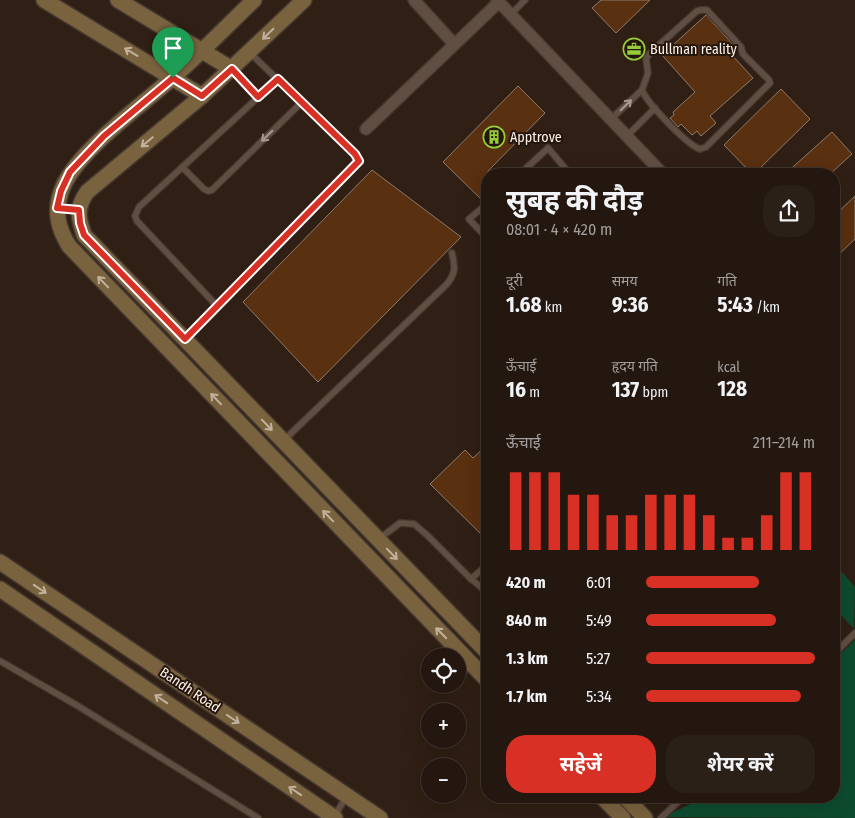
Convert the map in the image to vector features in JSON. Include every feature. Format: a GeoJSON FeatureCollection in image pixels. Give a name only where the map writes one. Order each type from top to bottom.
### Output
{"type":"FeatureCollection","features":[{"type":"Feature","properties":{"kind":"street"},"geometry":{"type":"LineString","coordinates":[[44,0],[202,96]]}},
{"type":"Feature","properties":{"kind":"street"},"geometry":{"type":"LineString","coordinates":[[118,0],[232,69]]}},
{"type":"Feature","properties":{"kind":"street"},"geometry":{"type":"LineString","coordinates":[[254,0],[173,78],[104,136],[70,172],[61,191],[57,208],[60,231],[69,246],[179,361],[481,669]]}},
{"type":"Feature","properties":{"kind":"street"},"geometry":{"type":"LineString","coordinates":[[304,0],[202,96],[87,192],[80,202],[80,223],[84,235],[481,646]]}},
{"type":"Feature","properties":{"kind":"street"},"geometry":{"type":"LineString","coordinates":[[414,0],[454,44]]}},
{"type":"Feature","properties":{"kind":"street"},"geometry":{"type":"LineString","coordinates":[[366,129],[498,1],[657,168]]}},
{"type":"Feature","properties":{"kind":"street"},"geometry":{"type":"LineString","coordinates":[[57,208],[79,210]]}},
{"type":"Feature","properties":{"kind":"street"},"geometry":{"type":"LineString","coordinates":[[179,361],[189,343]]}},
{"type":"Feature","properties":{"kind":"street","name":"Bandh Road"},"geometry":{"type":"LineString","coordinates":[[0,562],[380,818]]}},
{"type":"Feature","properties":{"kind":"street","name":"Bandh Road"},"geometry":{"type":"LineString","coordinates":[[0,589],[334,818]]}},
{"type":"Feature","properties":{"kind":"street"},"geometry":{"type":"LineString","coordinates":[[608,803],[623,818]]}},
{"type":"Feature","properties":{"kind":"street"},"geometry":{"type":"LineString","coordinates":[[631,803],[645,818]]}},
{"type":"Feature","properties":{"kind":"lane"},"geometry":{"type":"LineString","coordinates":[[511,14],[525,0]]}},
{"type":"Feature","properties":{"kind":"lane"},"geometry":{"type":"LineString","coordinates":[[611,119],[642,90],[648,73],[646,59],[649,54],[697,11],[706,10],[741,47],[742,54],[770,80],[768,86],[706,147],[700,149],[688,142],[644,96],[642,90]]}},
{"type":"Feature","properties":{"kind":"lane"},"geometry":{"type":"LineString","coordinates":[[189,343],[217,306],[358,163],[359,158],[248,52]]}},
{"type":"Feature","properties":{"kind":"lane"},"geometry":{"type":"LineString","coordinates":[[232,69],[258,97]]}},
{"type":"Feature","properties":{"kind":"lane"},"geometry":{"type":"LineString","coordinates":[[217,306],[137,221],[135,216],[139,207],[278,79]]}},
{"type":"Feature","properties":{"kind":"lane"},"geometry":{"type":"LineString","coordinates":[[182,167],[204,189],[212,190],[302,102]]}},
{"type":"Feature","properties":{"kind":"lane"},"geometry":{"type":"LineString","coordinates":[[627,136],[655,108]]}},
{"type":"Feature","properties":{"kind":"lane"},"geometry":{"type":"LineString","coordinates":[[526,168],[548,148],[565,168]]}},
{"type":"Feature","properties":{"kind":"lane"},"geometry":{"type":"LineString","coordinates":[[481,209],[469,220],[481,232]]}},
{"type":"Feature","properties":{"kind":"lane"},"geometry":{"type":"LineString","coordinates":[[283,441],[447,284],[454,275],[455,267],[452,254]]}},
{"type":"Feature","properties":{"kind":"lane"},"geometry":{"type":"LineString","coordinates":[[378,539],[400,524],[414,524],[481,587]]}},
{"type":"Feature","properties":{"kind":"lane"},"geometry":{"type":"LineString","coordinates":[[471,579],[481,570]]}},
{"type":"Feature","properties":{"kind":"lane"},"geometry":{"type":"LineString","coordinates":[[840,648],[855,633]]}},
{"type":"Feature","properties":{"kind":"lane"},"geometry":{"type":"LineString","coordinates":[[0,661],[258,818]]}},
{"type":"Feature","properties":{"kind":"lane"},"geometry":{"type":"LineString","coordinates":[[466,675],[481,669]]}},
{"type":"Feature","properties":{"kind":"lane"},"geometry":{"type":"LineString","coordinates":[[334,818],[347,796]]}},
{"type":"Feature","properties":{"kind":"lane"},"geometry":{"type":"LineString","coordinates":[[661,818],[677,803]]}},
{"type":"Feature","properties":{"kind":"green space"},"geometry":{"type":"Polygon","coordinates":[[[840,572],[855,587],[854,629],[840,614],[840,572]]]}},
{"type":"Feature","properties":{"kind":"green space"},"geometry":{"type":"Polygon","coordinates":[[[855,640],[855,818],[663,817],[693,803],[840,803],[840,654],[855,640]]]}},
{"type":"Feature","properties":{"kind":"building"},"geometry":{"type":"Polygon","coordinates":[[[601,0],[650,0],[616,33],[592,8],[601,0]]]}},
{"type":"Feature","properties":{"kind":"building"},"geometry":{"type":"Polygon","coordinates":[[[706,15],[737,49],[731,54],[753,78],[710,116],[716,123],[701,136],[697,131],[692,135],[681,124],[678,127],[670,118],[674,115],[673,112],[695,92],[662,55],[706,15]]]}},
{"type":"Feature","properties":{"kind":"building","name":"Apptrove"},"geometry":{"type":"Polygon","coordinates":[[[518,86],[545,113],[491,168],[481,168],[481,199],[443,162],[518,86]]]}},
{"type":"Feature","properties":{"kind":"building"},"geometry":{"type":"Polygon","coordinates":[[[781,89],[810,119],[760,168],[746,168],[724,145],[781,89]]]}},
{"type":"Feature","properties":{"kind":"building"},"geometry":{"type":"Polygon","coordinates":[[[832,132],[852,154],[837,168],[792,168],[832,132]]]}},
{"type":"Feature","properties":{"kind":"building"},"geometry":{"type":"Polygon","coordinates":[[[372,170],[461,237],[318,382],[243,302],[372,170]]]}},
{"type":"Feature","properties":{"kind":"building"},"geometry":{"type":"Polygon","coordinates":[[[855,196],[855,239],[840,253],[840,210],[855,196]]]}},
{"type":"Feature","properties":{"kind":"building"},"geometry":{"type":"Polygon","coordinates":[[[465,450],[473,458],[481,451],[481,534],[430,484],[465,450]]]}},
{"type":"Feature","properties":{"kind":"place","name":"Bullman reality"},"geometry":{"type":"Point","coordinates":[634,49]}},
{"type":"Feature","properties":{"kind":"place","name":"Apptrove"},"geometry":{"type":"Point","coordinates":[494,137]}},
{"type":"Feature","properties":{"kind":"route"},"geometry":{"type":"LineString","coordinates":[[232,69],[258,97],[278,79],[359,158],[358,163],[185,339],[84,235],[80,223],[79,210],[57,208],[61,191],[70,172],[104,136],[173,78],[202,96],[232,69]]}}]}
